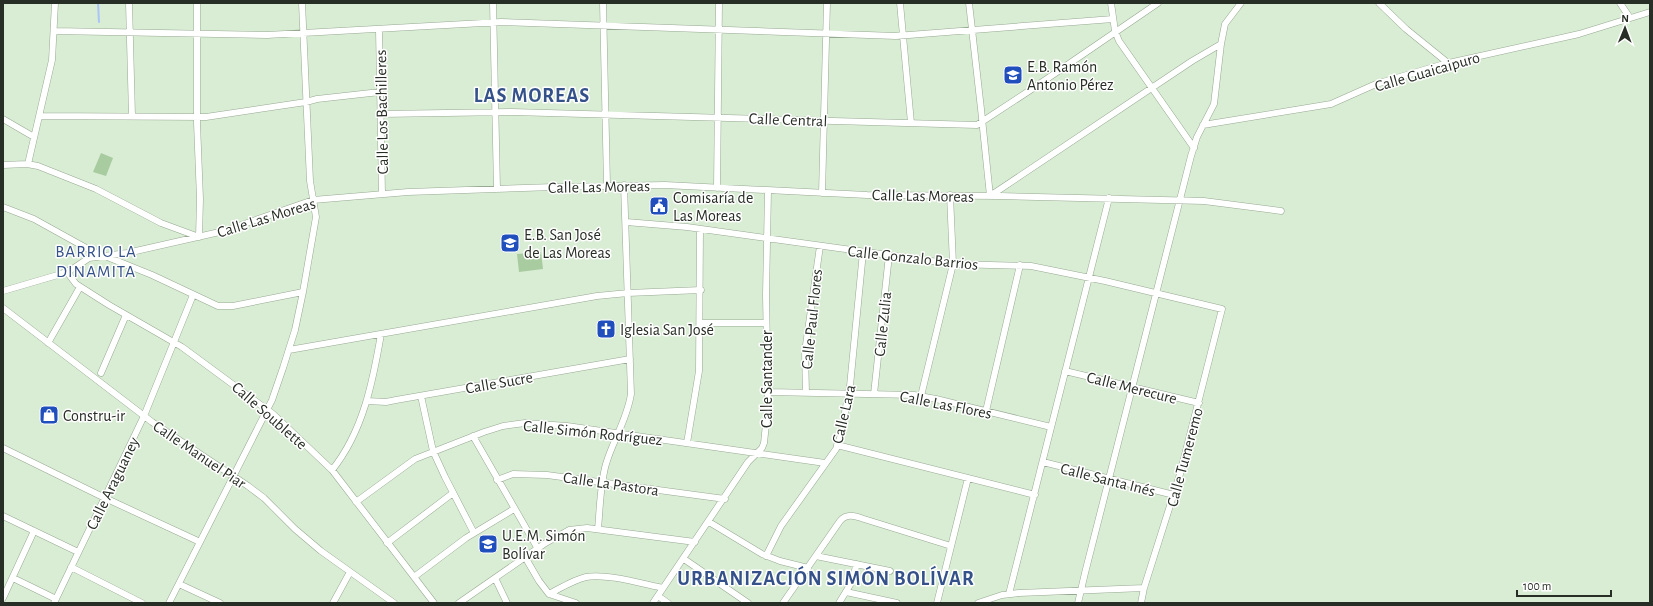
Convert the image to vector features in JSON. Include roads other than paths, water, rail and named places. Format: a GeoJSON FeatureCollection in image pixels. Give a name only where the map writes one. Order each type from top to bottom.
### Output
{"type":"FeatureCollection","features":[{"type":"Feature","properties":{"kind":"street"},"geometry":{"type":"LineString","coordinates":[[28,164],[52,60],[55,3]]}},
{"type":"Feature","properties":{"kind":"street"},"geometry":{"type":"LineString","coordinates":[[129,3],[132,116]]}},
{"type":"Feature","properties":{"kind":"street"},"geometry":{"type":"LineString","coordinates":[[3,165],[28,164],[38,166],[96,189],[160,224],[199,237],[200,189],[197,117],[197,3]]}},
{"type":"Feature","properties":{"kind":"street"},"geometry":{"type":"LineString","coordinates":[[169,603],[267,409],[278,383],[289,350],[303,292],[316,217],[310,181],[302,3]]}},
{"type":"Feature","properties":{"kind":"street"},"geometry":{"type":"LineString","coordinates":[[493,3],[497,189]]}},
{"type":"Feature","properties":{"kind":"street"},"geometry":{"type":"LineString","coordinates":[[603,3],[608,185]]}},
{"type":"Feature","properties":{"kind":"street"},"geometry":{"type":"LineString","coordinates":[[717,188],[719,3]]}},
{"type":"Feature","properties":{"kind":"street"},"geometry":{"type":"LineString","coordinates":[[822,193],[827,3]]}},
{"type":"Feature","properties":{"kind":"street"},"geometry":{"type":"LineString","coordinates":[[900,3],[911,123]]}},
{"type":"Feature","properties":{"kind":"street"},"geometry":{"type":"LineString","coordinates":[[969,3],[990,196],[1192,61],[1221,44]]}},
{"type":"Feature","properties":{"kind":"street"},"geometry":{"type":"LineString","coordinates":[[1111,3],[1113,19],[1119,41],[1194,148]]}},
{"type":"Feature","properties":{"kind":"street","name":"Calle Central"},"geometry":{"type":"LineString","coordinates":[[381,114],[496,112],[605,114],[975,125],[983,122],[1158,3]]}},
{"type":"Feature","properties":{"kind":"street"},"geometry":{"type":"LineString","coordinates":[[1078,603],[1108,479],[1194,148],[1215,101],[1221,44],[1225,24],[1241,3]]}},
{"type":"Feature","properties":{"kind":"street"},"geometry":{"type":"LineString","coordinates":[[1379,3],[1406,29],[1448,63]]}},
{"type":"Feature","properties":{"kind":"street"},"geometry":{"type":"LineString","coordinates":[[1620,3],[1630,18]]}},
{"type":"Feature","properties":{"kind":"street","name":"Calle Guaicaipuro"},"geometry":{"type":"LineString","coordinates":[[1203,125],[1331,104],[1376,84],[1448,63],[1579,34],[1650,12]]}},
{"type":"Feature","properties":{"kind":"street"},"geometry":{"type":"LineString","coordinates":[[54,31],[253,35],[379,30],[493,22],[903,36],[1113,19]]}},
{"type":"Feature","properties":{"kind":"street","name":"Calle Los Bachilleres"},"geometry":{"type":"LineString","coordinates":[[379,30],[382,194]]}},
{"type":"Feature","properties":{"kind":"street"},"geometry":{"type":"LineString","coordinates":[[39,116],[218,116],[317,99],[380,92]]}},
{"type":"Feature","properties":{"kind":"street"},"geometry":{"type":"LineString","coordinates":[[3,119],[34,137]]}},
{"type":"Feature","properties":{"kind":"street","name":"Calle Las Moreas"},"geometry":{"type":"LineString","coordinates":[[3,290],[67,272],[89,258],[127,253],[224,232],[313,200],[382,194],[608,185],[665,185],[822,193],[1180,200],[1212,202],[1281,211]]}},
{"type":"Feature","properties":{"kind":"street"},"geometry":{"type":"LineString","coordinates":[[598,529],[603,482],[608,457],[619,433],[629,404],[631,386],[624,185]]}},
{"type":"Feature","properties":{"kind":"street","name":"Calle Santander"},"geometry":{"type":"LineString","coordinates":[[653,603],[751,458],[757,453],[764,443],[768,392],[766,323],[768,191]]}},
{"type":"Feature","properties":{"kind":"street"},"geometry":{"type":"LineString","coordinates":[[921,396],[953,264],[950,195]]}},
{"type":"Feature","properties":{"kind":"street"},"geometry":{"type":"LineString","coordinates":[[1009,594],[1109,198]]}},
{"type":"Feature","properties":{"kind":"street"},"geometry":{"type":"LineString","coordinates":[[3,206],[34,219],[103,255],[152,275],[212,304],[226,307],[303,292]]}},
{"type":"Feature","properties":{"kind":"street","name":"Calle Gonzalo Barrios"},"geometry":{"type":"LineString","coordinates":[[626,222],[655,224],[953,264],[1020,265],[1041,267],[1222,309]]}},
{"type":"Feature","properties":{"kind":"street"},"geometry":{"type":"LineString","coordinates":[[687,442],[699,380],[701,290],[700,230]]}},
{"type":"Feature","properties":{"kind":"street","name":"Calle Paul Flores"},"geometry":{"type":"LineString","coordinates":[[806,393],[804,352],[820,246]]}},
{"type":"Feature","properties":{"kind":"street","name":"Calle Lara"},"geometry":{"type":"LineString","coordinates":[[766,556],[781,526],[837,445],[848,393],[863,252]]}},
{"type":"Feature","properties":{"kind":"street","name":"Calle Zulia"},"geometry":{"type":"LineString","coordinates":[[874,394],[889,255]]}},
{"type":"Feature","properties":{"kind":"street"},"geometry":{"type":"LineString","coordinates":[[986,411],[1020,265]]}},
{"type":"Feature","properties":{"kind":"street","name":"Calle Soublette"},"geometry":{"type":"LineString","coordinates":[[67,272],[74,282],[80,287],[174,342],[209,365],[267,409],[332,470],[434,603]]}},
{"type":"Feature","properties":{"kind":"street"},"geometry":{"type":"LineString","coordinates":[[48,342],[80,287]]}},
{"type":"Feature","properties":{"kind":"street"},"geometry":{"type":"LineString","coordinates":[[289,350],[568,301],[628,293],[701,290]]}},
{"type":"Feature","properties":{"kind":"street","name":"Calle Araguaney"},"geometry":{"type":"LineString","coordinates":[[55,601],[144,416],[193,295]]}},
{"type":"Feature","properties":{"kind":"street","name":"Calle Manuel Piar"},"geometry":{"type":"LineString","coordinates":[[3,308],[144,416],[234,476],[264,498],[295,529],[321,551],[394,603]]}},
{"type":"Feature","properties":{"kind":"street","name":"Calle Tumeremo"},"geometry":{"type":"LineString","coordinates":[[1141,603],[1144,588],[1174,495],[1199,403],[1222,309]]}},
{"type":"Feature","properties":{"kind":"street"},"geometry":{"type":"LineString","coordinates":[[101,373],[126,315]]}},
{"type":"Feature","properties":{"kind":"street"},"geometry":{"type":"LineString","coordinates":[[700,323],[766,323]]}},
{"type":"Feature","properties":{"kind":"street"},"geometry":{"type":"LineString","coordinates":[[332,470],[349,444],[367,401],[371,389],[381,334]]}},
{"type":"Feature","properties":{"kind":"street","name":"Calle Sucre"},"geometry":{"type":"LineString","coordinates":[[367,401],[386,402],[630,359]]}},
{"type":"Feature","properties":{"kind":"street","name":"Calle Merecure"},"geometry":{"type":"LineString","coordinates":[[1066,370],[1199,403]]}},
{"type":"Feature","properties":{"kind":"street","name":"Calle Las Flores"},"geometry":{"type":"LineString","coordinates":[[768,392],[921,396],[1051,428]]}},
{"type":"Feature","properties":{"kind":"street"},"geometry":{"type":"LineString","coordinates":[[420,396],[433,451],[474,533]]}},
{"type":"Feature","properties":{"kind":"street","name":"Calle Simón Rodríguez"},"geometry":{"type":"LineString","coordinates":[[356,502],[410,462],[433,451],[503,426],[525,423],[567,426],[687,442],[825,463]]}},
{"type":"Feature","properties":{"kind":"street"},"geometry":{"type":"LineString","coordinates":[[473,436],[538,549]]}},
{"type":"Feature","properties":{"kind":"street"},"geometry":{"type":"LineString","coordinates":[[837,445],[1034,495]]}},
{"type":"Feature","properties":{"kind":"street"},"geometry":{"type":"LineString","coordinates":[[3,448],[105,498],[200,542]]}},
{"type":"Feature","properties":{"kind":"street","name":"Calle Santa Inés"},"geometry":{"type":"LineString","coordinates":[[1043,462],[1174,495]]}},
{"type":"Feature","properties":{"kind":"street","name":"Calle La Pastora"},"geometry":{"type":"LineString","coordinates":[[497,480],[513,474],[534,474],[725,498]]}},
{"type":"Feature","properties":{"kind":"street"},"geometry":{"type":"LineString","coordinates":[[937,603],[968,478]]}},
{"type":"Feature","properties":{"kind":"street"},"geometry":{"type":"LineString","coordinates":[[387,543],[453,493]]}},
{"type":"Feature","properties":{"kind":"street"},"geometry":{"type":"LineString","coordinates":[[414,576],[474,533],[514,509]]}},
{"type":"Feature","properties":{"kind":"street"},"geometry":{"type":"LineString","coordinates":[[3,516],[78,552]]}},
{"type":"Feature","properties":{"kind":"street"},"geometry":{"type":"LineString","coordinates":[[783,603],[844,517],[850,516],[864,519],[951,546]]}},
{"type":"Feature","properties":{"kind":"street"},"geometry":{"type":"LineString","coordinates":[[709,522],[766,556],[808,568]]}},
{"type":"Feature","properties":{"kind":"street"},"geometry":{"type":"LineString","coordinates":[[459,603],[525,557],[569,530],[580,528],[598,529],[695,542]]}},
{"type":"Feature","properties":{"kind":"street"},"geometry":{"type":"LineString","coordinates":[[3,598],[34,531]]}},
{"type":"Feature","properties":{"kind":"street"},"geometry":{"type":"LineString","coordinates":[[816,556],[890,571]]}},
{"type":"Feature","properties":{"kind":"street"},"geometry":{"type":"LineString","coordinates":[[525,557],[539,581],[549,594],[576,603]]}},
{"type":"Feature","properties":{"kind":"street"},"geometry":{"type":"LineString","coordinates":[[684,559],[748,603]]}},
{"type":"Feature","properties":{"kind":"street"},"geometry":{"type":"LineString","coordinates":[[839,603],[852,579],[857,564]]}},
{"type":"Feature","properties":{"kind":"street"},"geometry":{"type":"LineString","coordinates":[[71,567],[142,603]]}},
{"type":"Feature","properties":{"kind":"street"},"geometry":{"type":"LineString","coordinates":[[333,603],[350,572]]}},
{"type":"Feature","properties":{"kind":"street"},"geometry":{"type":"LineString","coordinates":[[549,594],[576,580],[589,577],[608,578],[663,588]]}},
{"type":"Feature","properties":{"kind":"street"},"geometry":{"type":"LineString","coordinates":[[13,578],[55,601]]}},
{"type":"Feature","properties":{"kind":"street"},"geometry":{"type":"LineString","coordinates":[[495,578],[507,603]]}},
{"type":"Feature","properties":{"kind":"street"},"geometry":{"type":"LineString","coordinates":[[178,584],[220,603]]}},
{"type":"Feature","properties":{"kind":"street"},"geometry":{"type":"LineString","coordinates":[[978,603],[1009,594],[1144,588]]}},
{"type":"Feature","properties":{"kind":"street"},"geometry":{"type":"LineString","coordinates":[[846,592],[896,603]]}},
{"type":"Feature","properties":{"kind":"street"},"geometry":{"type":"LineString","coordinates":[[658,596],[668,603]]}},
{"type":"Feature","properties":{"kind":"waterway"},"geometry":{"type":"LineString","coordinates":[[98,3],[99,22]]}},
{"type":"Feature","properties":{"kind":"place","name":"E.B. Ramón Antonio Pérez"},"geometry":{"type":"Point","coordinates":[1013,75]}},
{"type":"Feature","properties":{"kind":"place","name":"Comisaría de Las Moreas"},"geometry":{"type":"Point","coordinates":[659,206]}},
{"type":"Feature","properties":{"kind":"place","name":"E.B. San José de Las Moreas"},"geometry":{"type":"Point","coordinates":[510,243]}},
{"type":"Feature","properties":{"kind":"place","name":"Iglesia San José"},"geometry":{"type":"Point","coordinates":[606,329]}},
{"type":"Feature","properties":{"kind":"place","name":"Constru-ir"},"geometry":{"type":"Point","coordinates":[49,415]}},
{"type":"Feature","properties":{"kind":"place","name":"U.E.M. Simón Bolívar"},"geometry":{"type":"Point","coordinates":[488,544]}},
{"type":"Feature","properties":{"kind":"district","name":"LAS MOREAS"},"geometry":{"type":"Point","coordinates":[532,95]}},
{"type":"Feature","properties":{"kind":"district","name":"BARRIO LA DINAMITA"},"geometry":{"type":"Point","coordinates":[96,261]}},
{"type":"Feature","properties":{"kind":"district","name":"URBANIZACIÓN SIMÓN BOLÍVAR"},"geometry":{"type":"Point","coordinates":[826,578]}}]}
